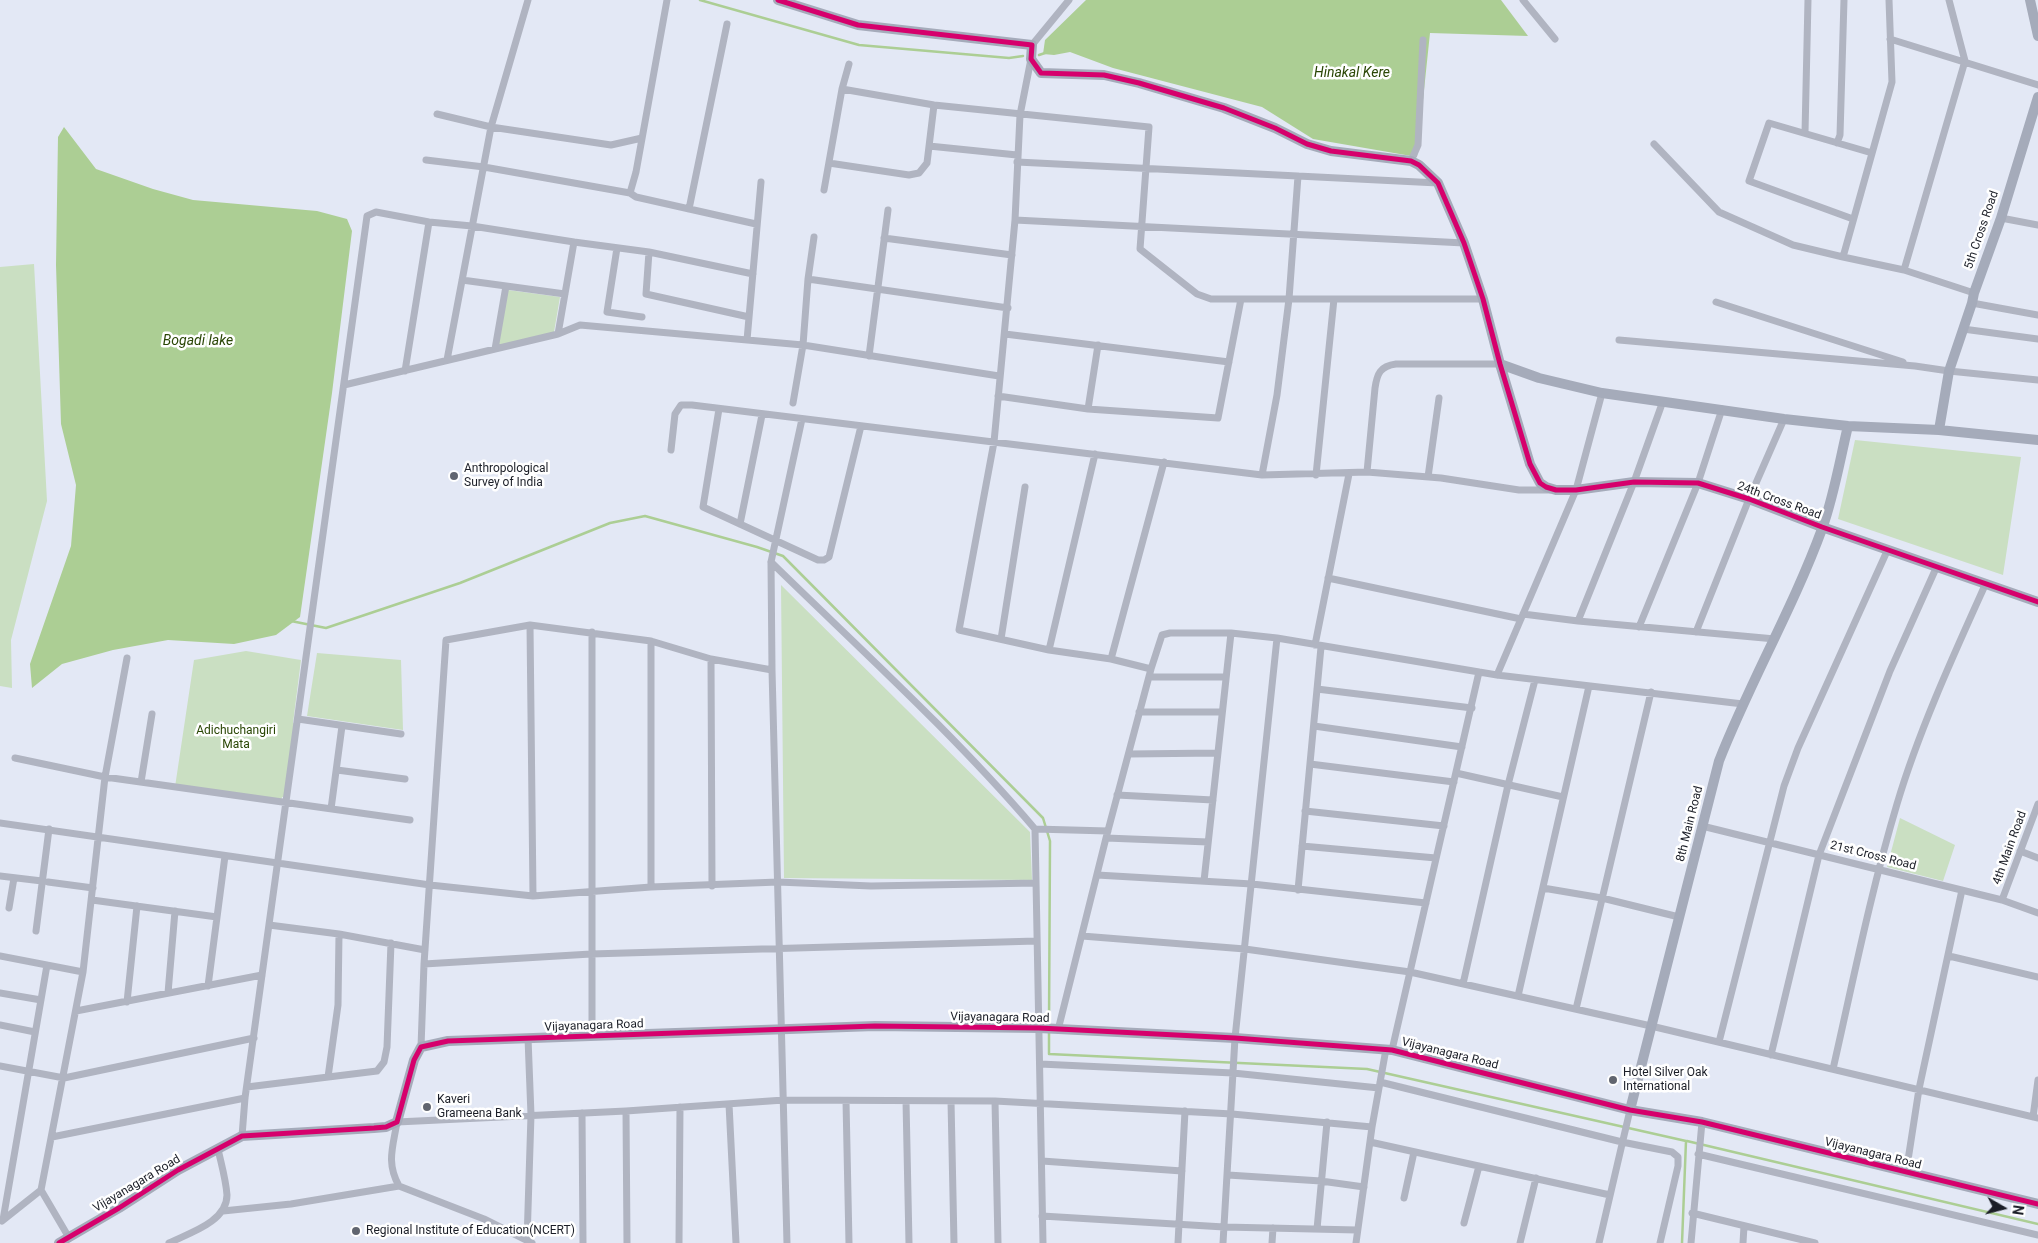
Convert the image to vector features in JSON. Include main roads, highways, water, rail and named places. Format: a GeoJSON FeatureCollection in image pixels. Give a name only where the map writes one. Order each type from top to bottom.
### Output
{"type":"FeatureCollection","features":[{"type":"Feature","properties":{"kind":"water","name":"Hinakal Kere"},"geometry":{"type":"Polygon","coordinates":[[[1086,0],[1501,0],[1528,36],[1430,33],[1417,157],[1313,139],[1262,107],[1113,68],[1070,52],[1054,55],[1043,54],[1045,40],[1086,0]]]}},
{"type":"Feature","properties":{"kind":"water","name":"Bogadi lake"},"geometry":{"type":"Polygon","coordinates":[[[64,127],[96,169],[153,189],[193,200],[317,211],[347,219],[352,231],[332,393],[300,617],[276,635],[234,644],[168,640],[113,650],[62,664],[32,688],[30,664],[71,546],[76,485],[61,424],[56,265],[58,137],[64,127]]]}},
{"type":"Feature","properties":{"kind":"waterway"},"geometry":{"type":"LineString","coordinates":[[700,0],[859,45],[1009,58],[1023,56]]}},
{"type":"Feature","properties":{"kind":"waterway"},"geometry":{"type":"LineString","coordinates":[[1039,55],[1045,53]]}},
{"type":"Feature","properties":{"kind":"waterway"},"geometry":{"type":"LineString","coordinates":[[291,621],[326,628],[460,583],[610,523],[645,516],[783,556],[1043,818],[1050,841],[1049,1025]]}},
{"type":"Feature","properties":{"kind":"waterway"},"geometry":{"type":"LineString","coordinates":[[1049,1030],[1049,1054],[1367,1069],[1686,1141],[1682,1243]]}},
{"type":"Feature","properties":{"kind":"waterway"},"geometry":{"type":"LineString","coordinates":[[1687,1141],[2038,1224]]}},
{"type":"Feature","properties":{"kind":"place","name":"Anthropological Survey of India"},"geometry":{"type":"Point","coordinates":[454,476]}},
{"type":"Feature","properties":{"kind":"place","name":"Hotel Silver Oak International"},"geometry":{"type":"Point","coordinates":[1613,1080]}},
{"type":"Feature","properties":{"kind":"place","name":"Kaveri Grameena Bank"},"geometry":{"type":"Point","coordinates":[427,1107]}},
{"type":"Feature","properties":{"kind":"place","name":"Regional Institute of Education(NCERT)"},"geometry":{"type":"Point","coordinates":[356,1231]}},
{"type":"Feature","properties":{"kind":"park label","name":"Adichuchangiri Mata"},"geometry":{"type":"Point","coordinates":[236,738]}}]}
